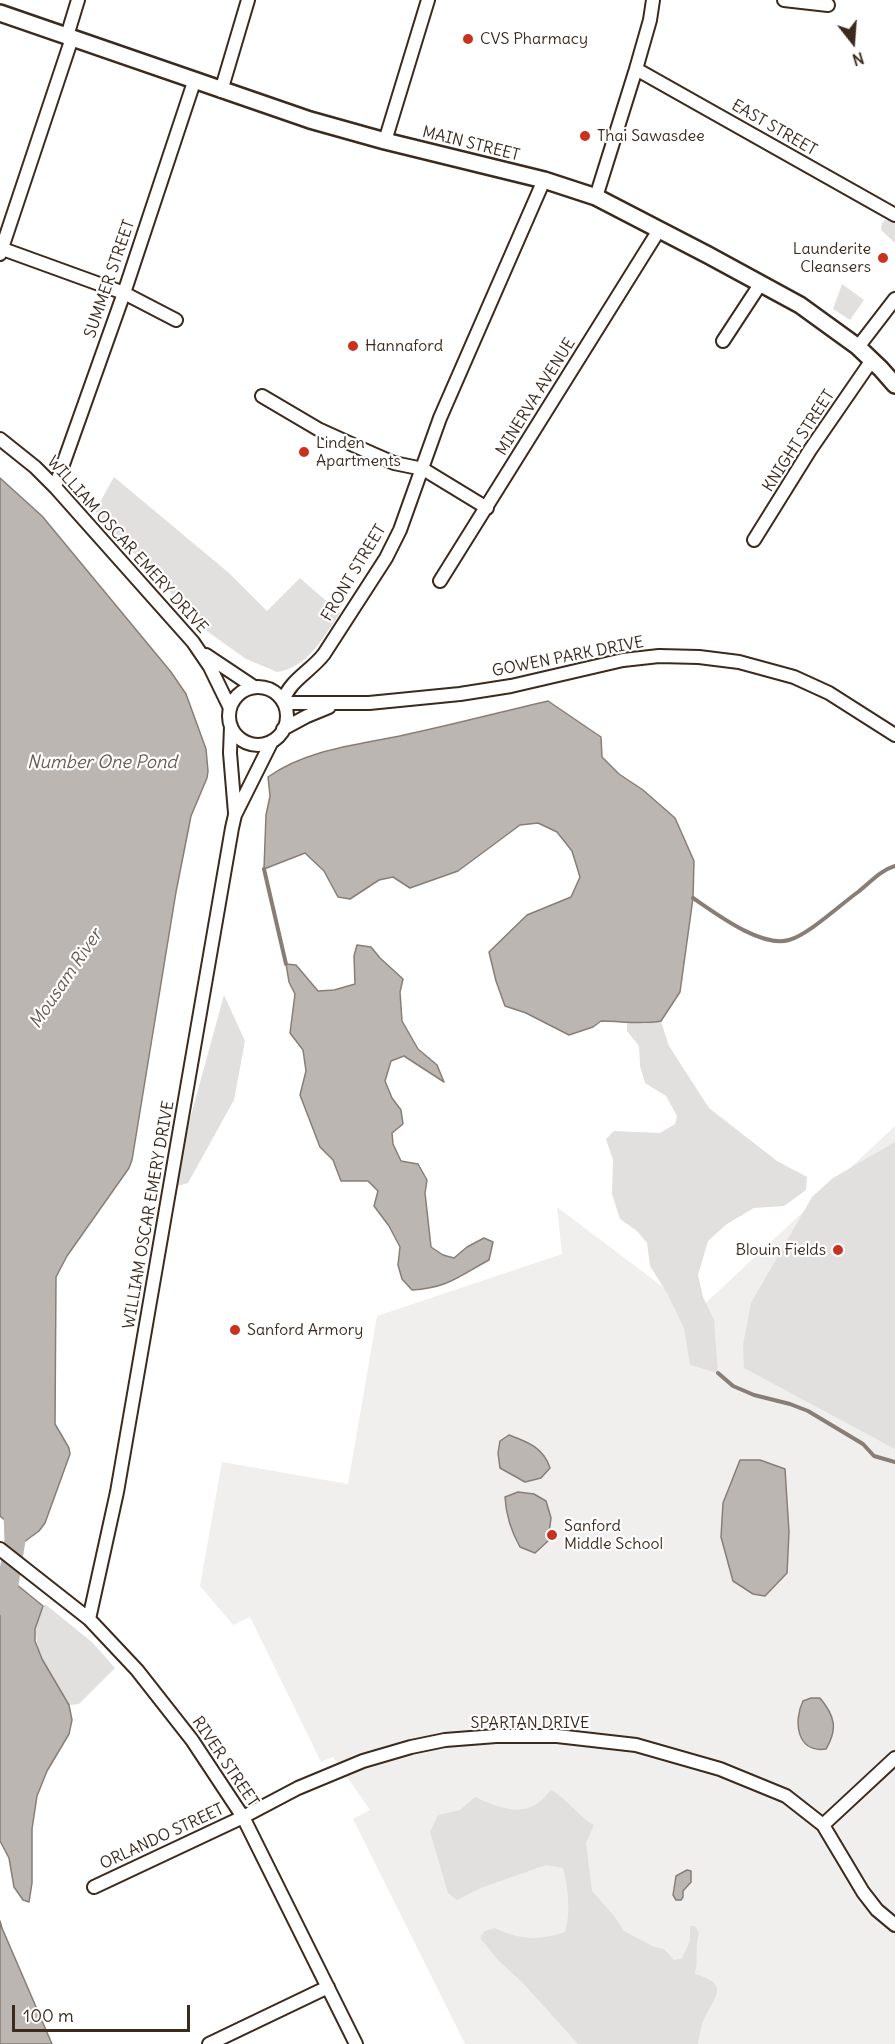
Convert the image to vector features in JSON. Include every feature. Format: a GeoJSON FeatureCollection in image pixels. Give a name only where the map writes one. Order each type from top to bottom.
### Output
{"type":"FeatureCollection","features":[{"type":"Feature","properties":{"kind":"main road","name":"MAIN STREET"},"geometry":{"type":"LineString","coordinates":[[0,13],[194,82],[310,120],[544,180],[596,197],[815,315],[858,347],[895,386]]}},
{"type":"Feature","properties":{"kind":"street"},"geometry":{"type":"LineString","coordinates":[[78,0],[69,37],[1,250],[124,293],[176,320]]}},
{"type":"Feature","properties":{"kind":"street"},"geometry":{"type":"LineString","coordinates":[[221,91],[249,0]]}},
{"type":"Feature","properties":{"kind":"street"},"geometry":{"type":"LineString","coordinates":[[385,141],[428,0]]}},
{"type":"Feature","properties":{"kind":"street"},"geometry":{"type":"LineString","coordinates":[[596,197],[636,69],[650,20],[653,0]]}},
{"type":"Feature","properties":{"kind":"street"},"geometry":{"type":"LineString","coordinates":[[784,0],[828,5]]}},
{"type":"Feature","properties":{"kind":"street","name":"EAST STREET"},"geometry":{"type":"LineString","coordinates":[[636,69],[895,215]]}},
{"type":"Feature","properties":{"kind":"street","name":"SUMMER STREET"},"geometry":{"type":"LineString","coordinates":[[55,487],[124,293],[194,82]]}},
{"type":"Feature","properties":{"kind":"street","name":"FRONT STREET"},"geometry":{"type":"LineString","coordinates":[[284,702],[289,687],[324,654],[386,558],[400,530],[440,418],[544,180]]}},
{"type":"Feature","properties":{"kind":"street","name":"MINERVA AVENUE"},"geometry":{"type":"LineString","coordinates":[[440,581],[659,230]]}},
{"type":"Feature","properties":{"kind":"street"},"geometry":{"type":"LineString","coordinates":[[723,341],[761,284]]}},
{"type":"Feature","properties":{"kind":"street"},"geometry":{"type":"LineString","coordinates":[[858,347],[895,299]]}},
{"type":"Feature","properties":{"kind":"street","name":"KNIGHT STREET"},"geometry":{"type":"LineString","coordinates":[[754,540],[810,450],[872,360]]}},
{"type":"Feature","properties":{"kind":"street"},"geometry":{"type":"LineString","coordinates":[[262,396],[318,429],[370,453],[394,463],[423,469],[487,508]]}},
{"type":"Feature","properties":{"kind":"street","name":"WILLIAM OSCAR EMERY DRIVE"},"geometry":{"type":"LineString","coordinates":[[0,440],[35,467],[55,487],[200,651],[230,708]]}},
{"type":"Feature","properties":{"kind":"street","name":"WILLIAM OSCAR EMERY DRIVE"},"geometry":{"type":"LineString","coordinates":[[200,651],[259,687]]}},
{"type":"Feature","properties":{"kind":"street","name":"GOWEN PARK DRIVE"},"geometry":{"type":"LineString","coordinates":[[284,702],[339,704],[378,702],[486,690],[644,657],[699,657],[739,662],[807,682],[848,704],[895,735]]}},
{"type":"Feature","properties":{"kind":"street","name":"FRONT STREET"},"geometry":{"type":"LineString","coordinates":[[259,687],[303,675]]}},
{"type":"Feature","properties":{"kind":"street"},"geometry":{"type":"LineString","coordinates":[[259,687],[275,692],[284,702],[287,713],[284,729],[272,741],[250,744],[235,733],[231,725],[230,708],[238,695],[259,687]]}},
{"type":"Feature","properties":{"kind":"street","name":"GOWEN PARK DRIVE"},"geometry":{"type":"LineString","coordinates":[[284,729],[307,716],[339,704]]}},
{"type":"Feature","properties":{"kind":"street","name":"WILLIAM OSCAR EMERY DRIVE"},"geometry":{"type":"LineString","coordinates":[[89,1619],[117,1491],[235,815],[230,753],[231,725]]}},
{"type":"Feature","properties":{"kind":"street","name":"WILLIAM OSCAR EMERY DRIVE"},"geometry":{"type":"LineString","coordinates":[[235,815],[272,741]]}},
{"type":"Feature","properties":{"kind":"street","name":"RIVER STREET"},"geometry":{"type":"LineString","coordinates":[[0,1549],[89,1619],[129,1661],[192,1740],[243,1817],[356,2044]]}},
{"type":"Feature","properties":{"kind":"street","name":"SPARTAN DRIVE"},"geometry":{"type":"LineString","coordinates":[[243,1817],[316,1780],[363,1761],[411,1747],[446,1740],[496,1736],[557,1736],[636,1745],[720,1769],[786,1796],[823,1825]]}},
{"type":"Feature","properties":{"kind":"street"},"geometry":{"type":"LineString","coordinates":[[895,1758],[823,1825],[863,1892],[895,1925]]}},
{"type":"Feature","properties":{"kind":"street","name":"ORLANDO STREET"},"geometry":{"type":"LineString","coordinates":[[94,1887],[243,1817]]}},
{"type":"Feature","properties":{"kind":"street"},"geometry":{"type":"LineString","coordinates":[[209,2044],[328,1987]]}},
{"type":"Feature","properties":{"kind":"shaded area"},"geometry":{"type":"Polygon","coordinates":[[[885,220],[895,222],[895,243],[881,230],[885,220]]]}},
{"type":"Feature","properties":{"kind":"shaded area"},"geometry":{"type":"Polygon","coordinates":[[[842,284],[864,300],[850,320],[833,309],[842,284]]]}},
{"type":"Feature","properties":{"kind":"shaded area"},"geometry":{"type":"Polygon","coordinates":[[[114,477],[229,573],[267,611],[300,578],[340,613],[314,650],[298,664],[277,672],[246,659],[204,629],[95,511],[114,477]]]}},
{"type":"Feature","properties":{"kind":"shaded area"},"geometry":{"type":"Polygon","coordinates":[[[224,995],[245,1041],[234,1100],[188,1183],[171,1188],[224,995]]]}},
{"type":"Feature","properties":{"kind":"shaded area"},"geometry":{"type":"Polygon","coordinates":[[[627,1021],[645,1024],[661,1021],[669,1046],[709,1108],[777,1161],[807,1177],[806,1190],[784,1206],[754,1208],[727,1224],[708,1241],[698,1275],[703,1297],[714,1320],[718,1373],[690,1365],[684,1328],[667,1293],[650,1266],[647,1243],[637,1231],[620,1219],[612,1194],[613,1160],[606,1139],[614,1131],[660,1133],[675,1124],[677,1116],[666,1096],[645,1083],[640,1066],[639,1046],[627,1031],[627,1021]]]}},
{"type":"Feature","properties":{"kind":"shaded area","name":"Sanford Middle School"},"geometry":{"type":"Polygon","coordinates":[[[895,1126],[895,2044],[465,2044],[353,1819],[370,1810],[333,1757],[321,1762],[250,1617],[233,1625],[200,1586],[222,1462],[348,1484],[377,1316],[562,1254],[557,1207],[696,1312],[895,1126]]]}},
{"type":"Feature","properties":{"kind":"shaded area","name":"Blouin Fields"},"geometry":{"type":"Polygon","coordinates":[[[895,1142],[895,1449],[744,1368],[743,1345],[751,1303],[812,1197],[833,1178],[895,1142]]]}},
{"type":"Feature","properties":{"kind":"shaded area"},"geometry":{"type":"Polygon","coordinates":[[[45,1604],[93,1643],[115,1668],[79,1704],[69,1705],[41,1656],[36,1630],[38,1617],[45,1604]]]}},
{"type":"Feature","properties":{"kind":"shaded area"},"geometry":{"type":"Polygon","coordinates":[[[551,1790],[594,1825],[586,1843],[592,1891],[624,1931],[654,1947],[664,1949],[674,1960],[682,1958],[690,1941],[690,1926],[695,1926],[699,1933],[695,1974],[707,1978],[717,1988],[714,2001],[702,2025],[698,2044],[578,2044],[480,1938],[485,1931],[495,1928],[530,1938],[547,1937],[565,1932],[568,1900],[563,1868],[546,1865],[481,1888],[457,1900],[448,1893],[430,1832],[438,1815],[460,1810],[475,1797],[506,1808],[523,1809],[538,1803],[551,1790]]]}},
{"type":"Feature","properties":{"kind":"water","name":"Number One Pond"},"geometry":{"type":"Polygon","coordinates":[[[0,478],[42,516],[171,672],[186,694],[206,749],[208,771],[191,816],[176,892],[132,1160],[129,1168],[67,1256],[56,1277],[55,1424],[70,1454],[45,1523],[39,1531],[24,1542],[15,1540],[5,1532],[6,1521],[0,1516],[0,478]]]}},
{"type":"Feature","properties":{"kind":"water"},"geometry":{"type":"Polygon","coordinates":[[[548,701],[601,737],[602,757],[619,774],[643,790],[675,818],[694,861],[693,898],[680,992],[661,1021],[639,1023],[601,1021],[593,1027],[569,1035],[526,1013],[505,1006],[489,952],[527,915],[571,897],[580,877],[572,851],[557,832],[538,823],[520,825],[458,871],[410,888],[393,877],[379,880],[350,899],[338,897],[324,871],[305,853],[264,869],[266,815],[270,796],[268,777],[283,768],[333,749],[422,731],[548,701]]]}},
{"type":"Feature","properties":{"kind":"water"},"geometry":{"type":"Polygon","coordinates":[[[357,945],[371,947],[403,979],[400,992],[402,1021],[418,1049],[437,1065],[444,1082],[404,1056],[391,1061],[385,1081],[392,1098],[401,1110],[403,1124],[392,1133],[393,1144],[401,1161],[418,1164],[427,1180],[425,1193],[431,1247],[443,1255],[454,1258],[467,1247],[484,1238],[493,1242],[489,1260],[435,1287],[412,1290],[402,1279],[398,1265],[400,1247],[389,1226],[374,1206],[378,1191],[368,1181],[341,1181],[333,1160],[320,1147],[300,1095],[306,1071],[303,1050],[290,1033],[295,994],[289,982],[286,964],[296,965],[318,991],[334,990],[355,984],[354,956],[357,945]]]}},
{"type":"Feature","properties":{"kind":"water"},"geometry":{"type":"Polygon","coordinates":[[[509,1435],[529,1443],[544,1455],[550,1468],[541,1478],[525,1482],[500,1468],[498,1453],[500,1441],[509,1435]]]}},
{"type":"Feature","properties":{"kind":"water"},"geometry":{"type":"Polygon","coordinates":[[[740,1460],[760,1460],[785,1469],[789,1532],[787,1573],[765,1596],[753,1594],[733,1581],[721,1537],[723,1503],[740,1460]]]}},
{"type":"Feature","properties":{"kind":"water"},"geometry":{"type":"Polygon","coordinates":[[[518,1492],[534,1494],[546,1501],[551,1518],[548,1541],[535,1553],[520,1547],[506,1510],[505,1497],[518,1492]]]}},
{"type":"Feature","properties":{"kind":"water"},"geometry":{"type":"Polygon","coordinates":[[[0,1571],[43,1606],[35,1629],[35,1641],[42,1659],[69,1705],[72,1720],[69,1734],[47,1771],[37,1796],[32,1829],[32,1883],[29,1902],[23,1900],[14,1887],[9,1858],[0,1841],[0,1571]]]}},
{"type":"Feature","properties":{"kind":"water"},"geometry":{"type":"Polygon","coordinates":[[[820,1698],[832,1717],[832,1735],[826,1749],[809,1746],[800,1734],[798,1718],[800,1709],[803,1701],[820,1698]]]}},
{"type":"Feature","properties":{"kind":"water"},"geometry":{"type":"Polygon","coordinates":[[[687,1870],[691,1871],[691,1882],[683,1891],[681,1900],[676,1900],[673,1895],[676,1876],[687,1870]]]}},
{"type":"Feature","properties":{"kind":"water"},"geometry":{"type":"Polygon","coordinates":[[[0,1921],[2,1928],[52,2044],[0,2044],[0,1921]]]}},
{"type":"Feature","properties":{"kind":"waterway"},"geometry":{"type":"LineString","coordinates":[[693,898],[752,934],[765,939],[789,940],[814,926],[879,874],[895,866]]}},
{"type":"Feature","properties":{"kind":"waterway"},"geometry":{"type":"LineString","coordinates":[[264,869],[286,964]]}},
{"type":"Feature","properties":{"kind":"waterway"},"geometry":{"type":"LineString","coordinates":[[718,1373],[733,1386],[754,1395],[808,1411],[863,1444],[874,1456],[895,1462]]}},
{"type":"Feature","properties":{"kind":"waterway","name":"Mousam River"},"geometry":{"type":"LineString","coordinates":[[7,1607],[15,1540],[14,1513]]}},
{"type":"Feature","properties":{"kind":"place","name":"CVS Pharmacy"},"geometry":{"type":"Point","coordinates":[468,39]}},
{"type":"Feature","properties":{"kind":"place","name":"Thai Sawasdee"},"geometry":{"type":"Point","coordinates":[585,136]}},
{"type":"Feature","properties":{"kind":"place","name":"Launderite Cleansers"},"geometry":{"type":"Point","coordinates":[883,258]}},
{"type":"Feature","properties":{"kind":"place","name":"Hannaford"},"geometry":{"type":"Point","coordinates":[353,346]}},
{"type":"Feature","properties":{"kind":"place","name":"Linden Apartments"},"geometry":{"type":"Point","coordinates":[304,452]}},
{"type":"Feature","properties":{"kind":"place","name":"Blouin Fields"},"geometry":{"type":"Point","coordinates":[838,1250]}},
{"type":"Feature","properties":{"kind":"place","name":"Sanford Armory"},"geometry":{"type":"Point","coordinates":[235,1330]}},
{"type":"Feature","properties":{"kind":"place","name":"Sanford Middle School"},"geometry":{"type":"Point","coordinates":[552,1535]}}]}
